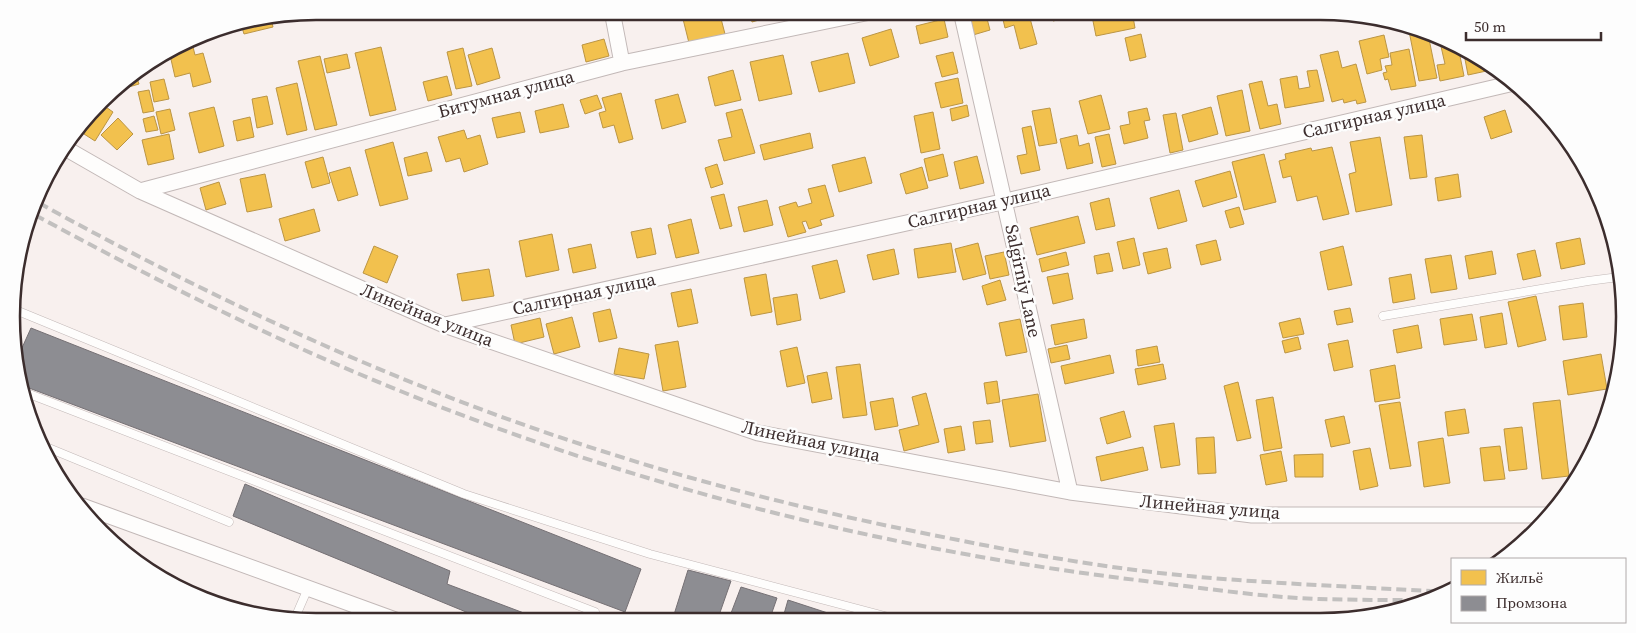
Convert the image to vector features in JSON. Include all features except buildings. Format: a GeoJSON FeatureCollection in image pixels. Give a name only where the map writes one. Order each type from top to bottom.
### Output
{"type":"FeatureCollection","features":[{"type":"Feature","properties":{"kind":"street"},"geometry":{"type":"LineString","coordinates":[[614,20],[622,63]]}},
{"type":"Feature","properties":{"kind":"street","name":"Битумная улица"},"geometry":{"type":"LineString","coordinates":[[140,191],[622,63],[831,20]]}},
{"type":"Feature","properties":{"kind":"street","name":"Salgirniy Lane"},"geometry":{"type":"LineString","coordinates":[[963,20],[1006,201],[1070,492]]}},
{"type":"Feature","properties":{"kind":"street","name":"Салгирная улица"},"geometry":{"type":"LineString","coordinates":[[444,325],[1006,201],[1505,85]]}},
{"type":"Feature","properties":{"kind":"street","name":"Линейная улица"},"geometry":{"type":"LineString","coordinates":[[71,151],[140,191],[444,325],[758,433],[1070,492],[1252,515],[1539,515]]}},
{"type":"Feature","properties":{"kind":"street"},"geometry":{"type":"LineString","coordinates":[[92,510],[376,613]]}},
{"type":"Feature","properties":{"kind":"lane"},"geometry":{"type":"LineString","coordinates":[[1382,316],[1588,280],[1613,278]]}},
{"type":"Feature","properties":{"kind":"lane"},"geometry":{"type":"LineString","coordinates":[[20,312],[464,494],[650,554],[873,613]]}},
{"type":"Feature","properties":{"kind":"lane"},"geometry":{"type":"LineString","coordinates":[[30,394],[595,612]]}},
{"type":"Feature","properties":{"kind":"lane"},"geometry":{"type":"LineString","coordinates":[[52,449],[229,522]]}},
{"type":"Feature","properties":{"kind":"lane"},"geometry":{"type":"LineString","coordinates":[[297,612],[308,588]]}},
{"type":"Feature","properties":{"kind":"railway"},"geometry":{"type":"LineString","coordinates":[[42,205],[175,275],[314,341],[457,400],[529,427],[684,476],[766,498],[891,527],[1092,564],[1221,579],[1430,591]]}},
{"type":"Feature","properties":{"kind":"railway"},"geometry":{"type":"LineString","coordinates":[[38,216],[254,327],[427,402],[627,472],[729,501],[832,527],[936,549],[1040,567],[1297,598],[1406,600]]}}]}
